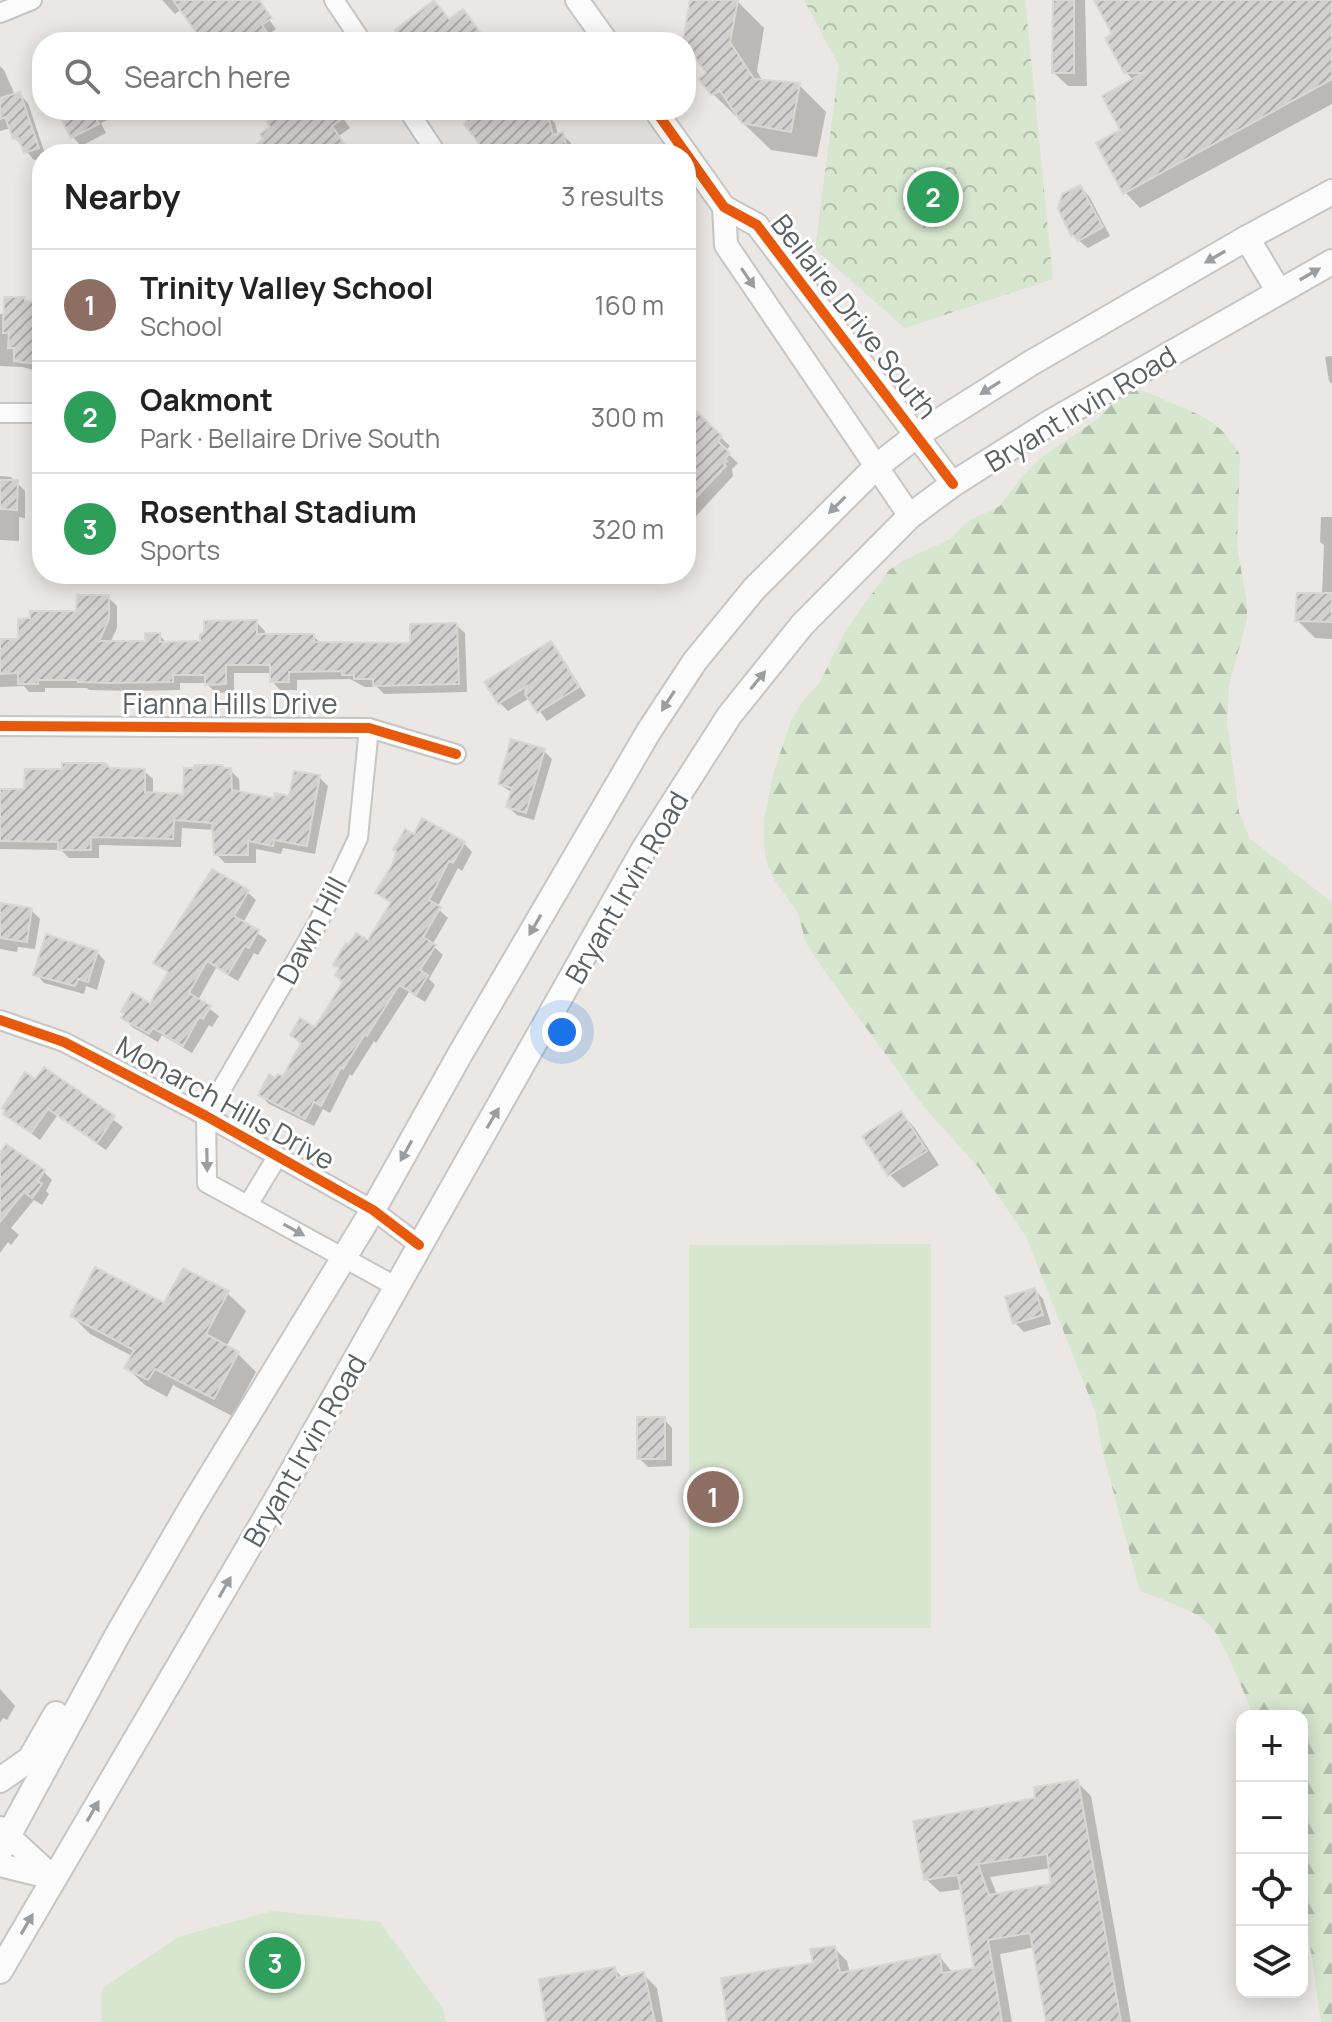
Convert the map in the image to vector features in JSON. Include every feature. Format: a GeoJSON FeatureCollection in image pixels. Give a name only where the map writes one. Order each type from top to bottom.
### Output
{"type":"FeatureCollection","features":[{"type":"Feature","properties":{"kind":"main road","name":"Bryant Irvin Road"},"geometry":{"type":"LineString","coordinates":[[3,1837],[193,1505],[345,1258],[649,731],[695,661],[754,589],[876,467],[917,435],[1031,363],[1332,192]]}},
{"type":"Feature","properties":{"kind":"main road"},"geometry":{"type":"LineString","coordinates":[[1247,238],[1279,292]]}},
{"type":"Feature","properties":{"kind":"main road","name":"Bryant Irvin Road"},"geometry":{"type":"LineString","coordinates":[[0,1971],[275,1502],[644,849],[729,716],[802,625],[910,516],[953,484],[1051,422],[1332,262]]}},
{"type":"Feature","properties":{"kind":"main road"},"geometry":{"type":"LineString","coordinates":[[0,1780],[30,1759],[85,1663],[118,1634]]}},
{"type":"Feature","properties":{"kind":"street"},"geometry":{"type":"LineString","coordinates":[[0,13],[32,0]]}},
{"type":"Feature","properties":{"kind":"street"},"geometry":{"type":"LineString","coordinates":[[334,0],[355,32]]}},
{"type":"Feature","properties":{"kind":"street"},"geometry":{"type":"LineString","coordinates":[[577,0],[600,32]]}},
{"type":"Feature","properties":{"kind":"street"},"geometry":{"type":"LineString","coordinates":[[415,120],[430,144]]}},
{"type":"Feature","properties":{"kind":"street","name":"Bellaire Drive South"},"geometry":{"type":"LineString","coordinates":[[662,120],[679,144]]}},
{"type":"Feature","properties":{"kind":"street","name":"Bellaire Drive South"},"geometry":{"type":"LineString","coordinates":[[696,168],[724,207],[757,225],[953,484]]}},
{"type":"Feature","properties":{"kind":"street","name":"Bellaire Drive South"},"geometry":{"type":"LineString","coordinates":[[724,207],[726,245],[910,516]]}},
{"type":"Feature","properties":{"kind":"street"},"geometry":{"type":"LineString","coordinates":[[0,413],[32,413]]}},
{"type":"Feature","properties":{"kind":"street","name":"Fianna Hills Drive"},"geometry":{"type":"LineString","coordinates":[[0,726],[369,728],[456,754]]}},
{"type":"Feature","properties":{"kind":"street","name":"Dawn Hill"},"geometry":{"type":"LineString","coordinates":[[206,1116],[318,923],[358,838],[369,728]]}},
{"type":"Feature","properties":{"kind":"street","name":"Monarch Hills Drive"},"geometry":{"type":"LineString","coordinates":[[0,1020],[64,1042],[206,1116],[373,1210],[419,1245]]}},
{"type":"Feature","properties":{"kind":"street","name":"Monarch Hills Drive"},"geometry":{"type":"LineString","coordinates":[[206,1116],[207,1183],[397,1287]]}},
{"type":"Feature","properties":{"kind":"street","name":"Monarch Hills Drive"},"geometry":{"type":"LineString","coordinates":[[248,1205],[277,1157]]}},
{"type":"Feature","properties":{"kind":"street"},"geometry":{"type":"LineString","coordinates":[[3,1837],[54,1878]]}},
{"type":"Feature","properties":{"kind":"street"},"geometry":{"type":"LineString","coordinates":[[0,1865],[54,1878]]}},
{"type":"Feature","properties":{"kind":"green space"},"geometry":{"type":"Polygon","coordinates":[[[804,0],[1025,0],[1053,279],[905,328],[815,249],[839,66],[804,0]]]}},
{"type":"Feature","properties":{"kind":"green space"},"geometry":{"type":"Polygon","coordinates":[[[1132,389],[1142,391],[1191,411],[1218,427],[1240,455],[1237,546],[1247,619],[1229,686],[1227,722],[1239,812],[1250,839],[1332,902],[1332,2022],[1321,2022],[1308,1931],[1308,1710],[1251,1710],[1227,1654],[1209,1624],[1187,1610],[1140,1591],[1102,1449],[1095,1411],[1026,1236],[979,1168],[925,1108],[821,966],[806,943],[798,913],[775,881],[767,864],[764,845],[764,819],[774,771],[791,721],[802,702],[820,682],[846,630],[889,570],[950,539],[970,520],[1000,506],[1043,456],[1098,419],[1120,396],[1132,389]]]}},
{"type":"Feature","properties":{"kind":"green space"},"geometry":{"type":"Polygon","coordinates":[[[931,1244],[931,1628],[689,1628],[689,1245],[931,1244]]]}},
{"type":"Feature","properties":{"kind":"green space"},"geometry":{"type":"Polygon","coordinates":[[[272,1911],[380,1922],[443,2009],[446,2022],[102,2022],[102,1989],[178,1937],[272,1911]]]}},
{"type":"Feature","properties":{"kind":"building"},"geometry":{"type":"Polygon","coordinates":[[[173,0],[259,0],[272,18],[262,25],[267,32],[196,32],[173,0]]]}},
{"type":"Feature","properties":{"kind":"building"},"geometry":{"type":"Polygon","coordinates":[[[434,0],[449,19],[463,9],[480,32],[396,32],[395,30],[434,0]]]}},
{"type":"Feature","properties":{"kind":"building"},"geometry":{"type":"Polygon","coordinates":[[[690,0],[738,0],[730,42],[754,79],[800,83],[791,132],[742,123],[720,91],[711,95],[699,79],[706,73],[696,59],[696,32],[684,32],[690,0]]]}},
{"type":"Feature","properties":{"kind":"building"},"geometry":{"type":"Polygon","coordinates":[[[1053,0],[1074,0],[1074,73],[1052,73],[1053,0]]]}},
{"type":"Feature","properties":{"kind":"building"},"geometry":{"type":"Polygon","coordinates":[[[1094,0],[1332,0],[1332,79],[1123,194],[1096,143],[1120,130],[1102,96],[1143,73],[1124,73],[1105,38],[1112,34],[1094,0]]]}},
{"type":"Feature","properties":{"kind":"building"},"geometry":{"type":"Polygon","coordinates":[[[20,92],[38,144],[32,144],[32,150],[24,153],[18,138],[13,139],[5,117],[0,119],[0,98],[20,92]]]}},
{"type":"Feature","properties":{"kind":"building"},"geometry":{"type":"Polygon","coordinates":[[[62,120],[97,120],[99,124],[71,138],[62,120]]]}},
{"type":"Feature","properties":{"kind":"building"},"geometry":{"type":"Polygon","coordinates":[[[341,120],[332,126],[344,144],[257,144],[263,139],[260,134],[270,127],[267,122],[341,120]]]}},
{"type":"Feature","properties":{"kind":"building"},"geometry":{"type":"Polygon","coordinates":[[[549,120],[553,135],[563,132],[566,144],[479,144],[464,124],[467,121],[549,120]]]}},
{"type":"Feature","properties":{"kind":"building"},"geometry":{"type":"Polygon","coordinates":[[[1080,185],[1103,227],[1078,241],[1071,236],[1058,209],[1062,194],[1080,185]]]}},
{"type":"Feature","properties":{"kind":"building"},"geometry":{"type":"Polygon","coordinates":[[[4,297],[25,297],[25,301],[32,302],[32,363],[14,361],[14,348],[8,348],[9,333],[3,333],[4,297]]]}},
{"type":"Feature","properties":{"kind":"building"},"geometry":{"type":"Polygon","coordinates":[[[696,413],[722,436],[718,441],[730,453],[725,459],[726,466],[696,498],[696,413]]]}},
{"type":"Feature","properties":{"kind":"building"},"geometry":{"type":"Polygon","coordinates":[[[0,480],[18,480],[17,510],[0,509],[0,480]]]}},
{"type":"Feature","properties":{"kind":"building"},"geometry":{"type":"Polygon","coordinates":[[[1297,593],[1332,593],[1332,622],[1295,621],[1297,593]]]}},
{"type":"Feature","properties":{"kind":"building"},"geometry":{"type":"Polygon","coordinates":[[[77,595],[109,595],[109,619],[99,641],[145,641],[145,633],[160,633],[160,642],[200,641],[204,621],[257,620],[257,634],[314,634],[314,642],[410,643],[410,624],[457,623],[459,684],[373,686],[373,679],[354,679],[354,675],[342,675],[342,671],[289,672],[289,682],[270,682],[270,665],[226,665],[226,684],[205,685],[205,675],[173,675],[173,682],[38,680],[38,684],[18,684],[18,673],[0,674],[0,639],[18,639],[18,619],[30,618],[30,611],[76,611],[77,595]]]}},
{"type":"Feature","properties":{"kind":"building"},"geometry":{"type":"Polygon","coordinates":[[[551,641],[579,687],[537,713],[525,694],[527,686],[498,704],[484,682],[551,641]]]}},
{"type":"Feature","properties":{"kind":"building"},"geometry":{"type":"Polygon","coordinates":[[[511,739],[545,749],[526,813],[506,807],[512,788],[498,784],[511,739]]]}},
{"type":"Feature","properties":{"kind":"building"},"geometry":{"type":"Polygon","coordinates":[[[62,763],[105,763],[110,768],[145,769],[145,792],[183,794],[184,768],[194,768],[194,765],[231,768],[232,790],[274,798],[275,793],[289,796],[294,771],[320,775],[307,846],[274,840],[273,846],[248,841],[248,855],[214,855],[212,823],[174,820],[173,839],[91,837],[91,850],[58,850],[58,842],[0,841],[0,789],[24,789],[25,769],[62,769],[62,763]]]}},
{"type":"Feature","properties":{"kind":"building"},"geometry":{"type":"Polygon","coordinates":[[[422,818],[465,842],[453,863],[449,861],[429,900],[441,907],[423,937],[436,945],[420,970],[428,975],[416,995],[399,985],[367,1036],[365,1034],[343,1069],[341,1067],[321,1106],[314,1102],[305,1119],[258,1095],[269,1074],[275,1078],[278,1074],[283,1076],[301,1043],[290,1035],[300,1018],[315,1027],[343,982],[335,975],[339,968],[333,965],[346,943],[349,944],[356,933],[368,940],[391,902],[375,893],[393,863],[396,851],[393,850],[405,829],[414,834],[422,818]]]}},
{"type":"Feature","properties":{"kind":"building"},"geometry":{"type":"Polygon","coordinates":[[[212,869],[249,890],[234,916],[259,930],[228,974],[207,961],[189,993],[211,1006],[203,1019],[199,1017],[183,1046],[153,1028],[149,1034],[121,1018],[124,1014],[121,1012],[132,992],[150,1003],[168,972],[153,963],[212,869]]]}},
{"type":"Feature","properties":{"kind":"building"},"geometry":{"type":"Polygon","coordinates":[[[0,903],[32,908],[27,942],[0,938],[0,903]]]}},
{"type":"Feature","properties":{"kind":"building"},"geometry":{"type":"Polygon","coordinates":[[[46,934],[98,951],[88,982],[78,979],[75,986],[33,975],[46,934]]]}},
{"type":"Feature","properties":{"kind":"building"},"geometry":{"type":"Polygon","coordinates":[[[44,1067],[115,1116],[97,1143],[48,1109],[31,1133],[3,1114],[5,1110],[2,1108],[25,1072],[35,1079],[44,1067]]]}},
{"type":"Feature","properties":{"kind":"building"},"geometry":{"type":"Polygon","coordinates":[[[901,1111],[927,1151],[888,1176],[862,1136],[901,1111]]]}},
{"type":"Feature","properties":{"kind":"building"},"geometry":{"type":"Polygon","coordinates":[[[6,1144],[45,1170],[38,1181],[42,1184],[32,1198],[24,1192],[0,1222],[0,1153],[6,1144]]]}},
{"type":"Feature","properties":{"kind":"building"},"geometry":{"type":"Polygon","coordinates":[[[95,1267],[164,1303],[183,1268],[229,1291],[206,1334],[239,1352],[214,1399],[155,1369],[148,1380],[124,1368],[134,1350],[70,1316],[95,1267]]]}},
{"type":"Feature","properties":{"kind":"building"},"geometry":{"type":"Polygon","coordinates":[[[1035,1288],[1043,1315],[1013,1324],[1005,1297],[1035,1288]]]}},
{"type":"Feature","properties":{"kind":"building"},"geometry":{"type":"Polygon","coordinates":[[[637,1417],[665,1417],[665,1459],[637,1459],[637,1417]]]}},
{"type":"Feature","properties":{"kind":"building"},"geometry":{"type":"Polygon","coordinates":[[[1078,1780],[1121,2022],[1046,2022],[1030,1933],[988,1940],[1002,2022],[727,2022],[721,1978],[813,1963],[810,1949],[835,1946],[840,1973],[940,1954],[942,1973],[974,1968],[958,1875],[924,1880],[913,1821],[1035,1798],[1034,1787],[1078,1780]],[[1047,1854],[978,1864],[989,1895],[1051,1884],[1047,1854]]]}},
{"type":"Feature","properties":{"kind":"building"},"geometry":{"type":"Polygon","coordinates":[[[615,1967],[617,1978],[644,1972],[655,2022],[546,2022],[539,1979],[615,1967]]]}},
{"type":"Feature","properties":{"kind":"cycle path"},"geometry":{"type":"LineString","coordinates":[[662,120],[679,144]]}},
{"type":"Feature","properties":{"kind":"cycle path"},"geometry":{"type":"LineString","coordinates":[[696,168],[724,207],[757,225],[953,484]]}},
{"type":"Feature","properties":{"kind":"cycle path"},"geometry":{"type":"LineString","coordinates":[[0,726],[369,728],[456,754]]}},
{"type":"Feature","properties":{"kind":"cycle path"},"geometry":{"type":"LineString","coordinates":[[0,1020],[64,1042],[206,1116],[373,1210],[419,1245]]}},
{"type":"Feature","properties":{"kind":"place","name":"Oakmont"},"geometry":{"type":"Point","coordinates":[933,197]}},
{"type":"Feature","properties":{"kind":"place","name":"Trinity Valley School"},"geometry":{"type":"Point","coordinates":[713,1497]}},
{"type":"Feature","properties":{"kind":"place","name":"Rosenthal Stadium"},"geometry":{"type":"Point","coordinates":[275,1963]}}]}
